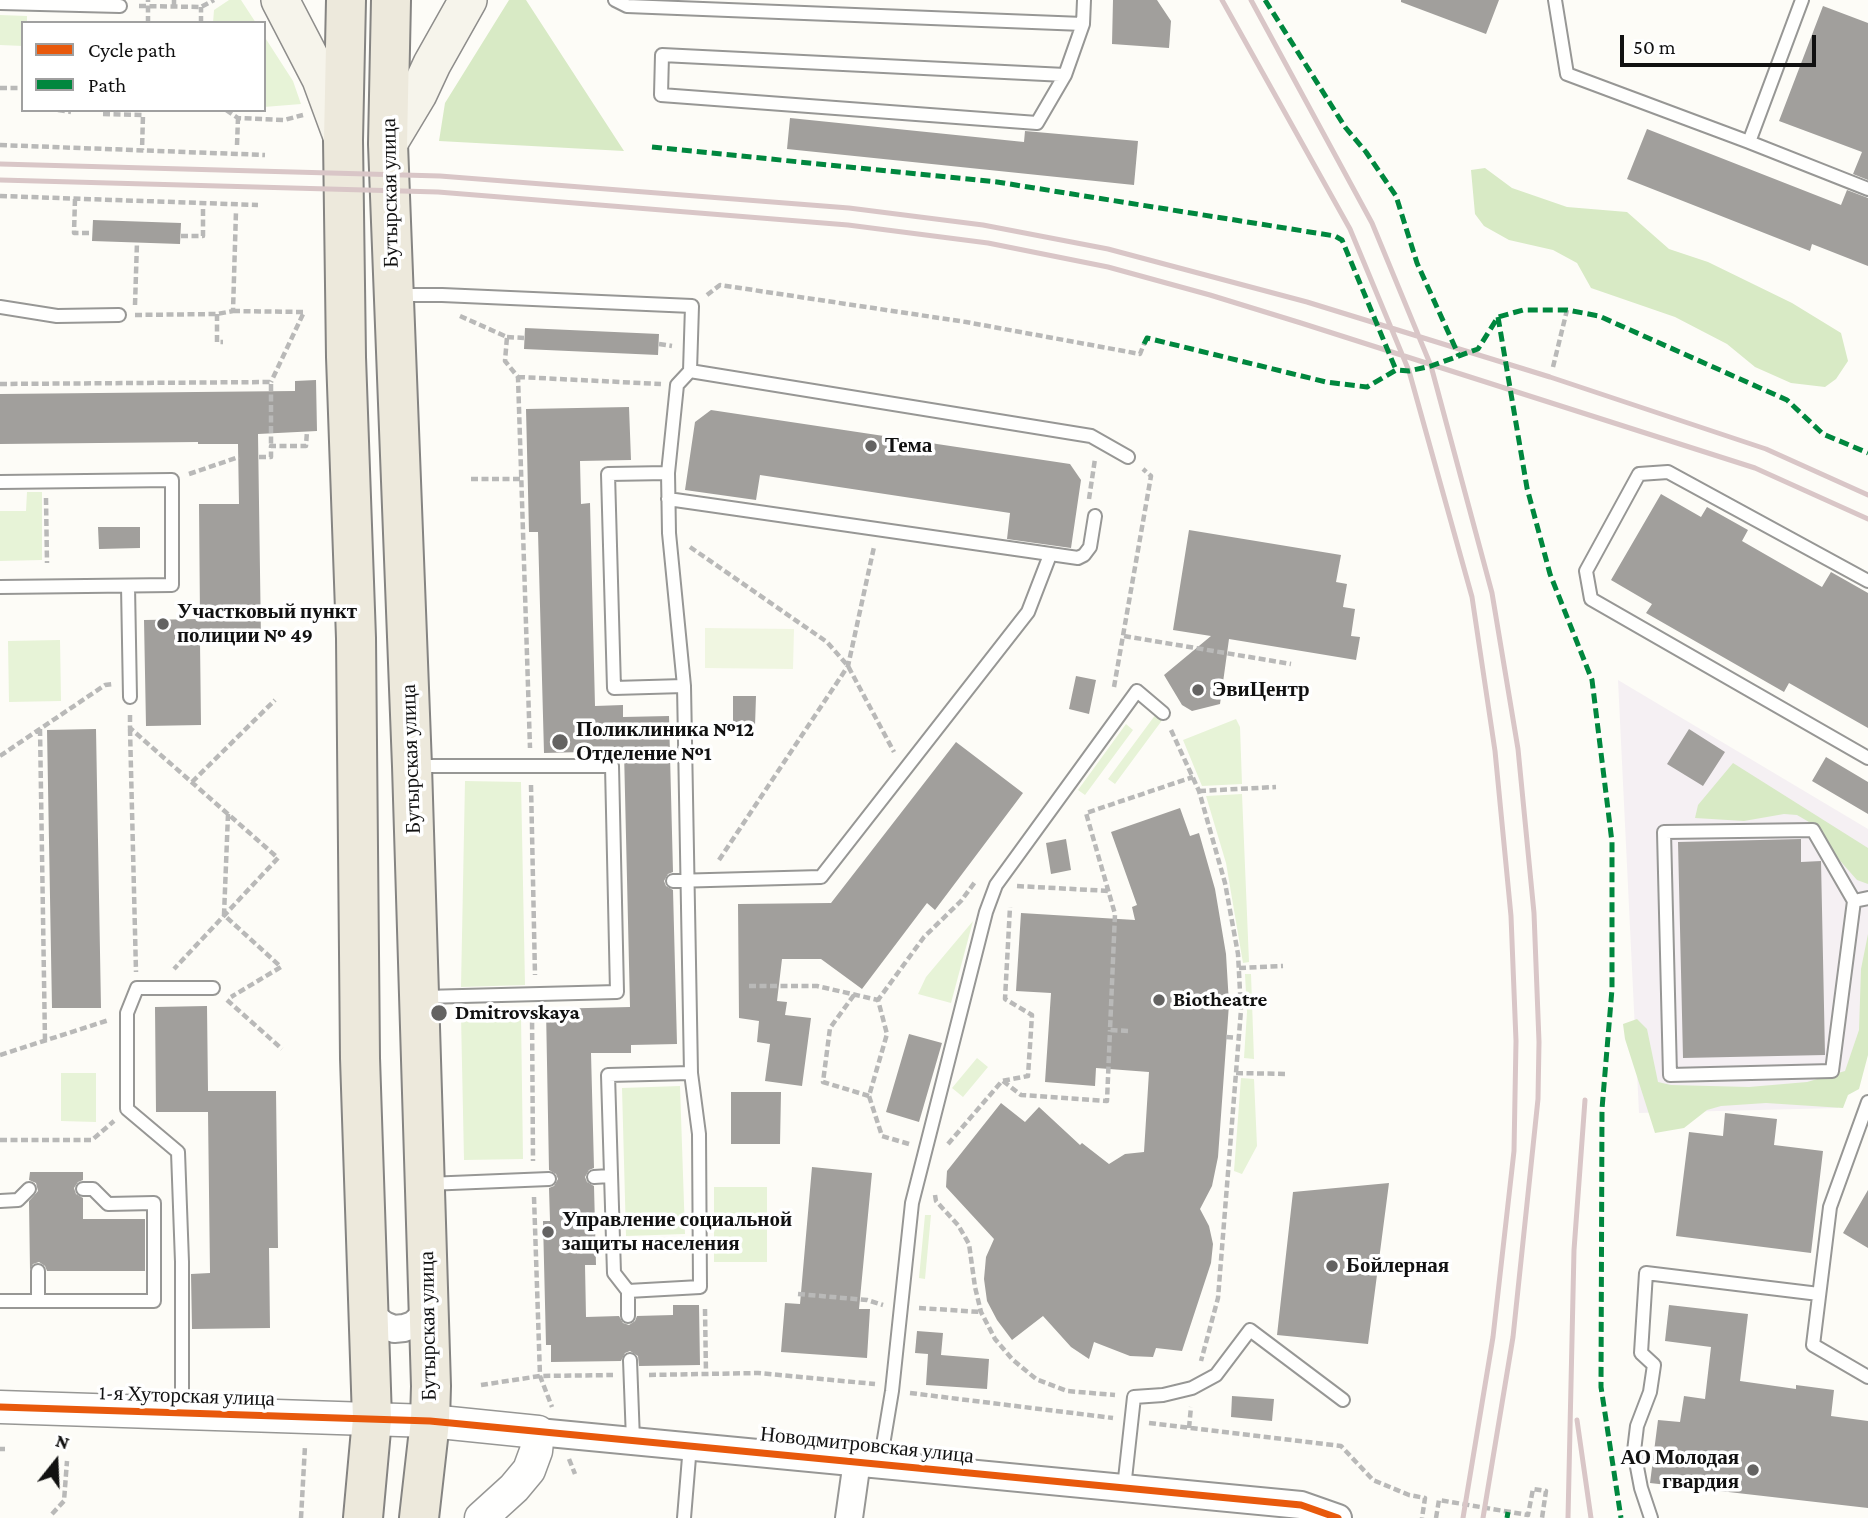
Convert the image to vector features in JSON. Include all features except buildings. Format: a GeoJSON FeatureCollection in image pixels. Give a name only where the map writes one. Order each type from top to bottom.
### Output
{"type":"FeatureCollection","features":[{"type":"Feature","properties":{"kind":"main road"},"geometry":{"type":"LineString","coordinates":[[280,0],[321,79],[343,140]]}},
{"type":"Feature","properties":{"kind":"main road"},"geometry":{"type":"LineString","coordinates":[[346,0],[343,140],[346,357],[356,638],[360,1058],[372,1419],[363,1518]]}},
{"type":"Feature","properties":{"kind":"main road","name":"Бутырская улица"},"geometry":{"type":"LineString","coordinates":[[391,0],[388,144],[392,295],[412,766],[428,1299],[430,1421],[419,1518]]}},
{"type":"Feature","properties":{"kind":"main road"},"geometry":{"type":"LineString","coordinates":[[388,144],[468,0]]}},
{"type":"Feature","properties":{"kind":"street"},"geometry":{"type":"LineString","coordinates":[[369,1299],[376,1319],[394,1329],[413,1325],[421,1318],[428,1299]]}},
{"type":"Feature","properties":{"kind":"street","name":"1-я Хуторская улица"},"geometry":{"type":"LineString","coordinates":[[0,1407],[430,1421]]}},
{"type":"Feature","properties":{"kind":"street"},"geometry":{"type":"LineString","coordinates":[[481,1518],[514,1488],[529,1470],[546,1420]]}},
{"type":"Feature","properties":{"kind":"street","name":"Новодмитровская улица"},"geometry":{"type":"LineString","coordinates":[[430,1421],[546,1420],[634,1440],[1124,1488],[1338,1518]]}},
{"type":"Feature","properties":{"kind":"street"},"geometry":{"type":"LineString","coordinates":[[849,1518],[868,1462]]}},
{"type":"Feature","properties":{"kind":"lane"},"geometry":{"type":"LineString","coordinates":[[615,0],[627,6],[1083,24]]}},
{"type":"Feature","properties":{"kind":"lane"},"geometry":{"type":"LineString","coordinates":[[1065,75],[662,55],[661,95],[1037,123],[1065,75],[1083,24],[1084,0]]}},
{"type":"Feature","properties":{"kind":"lane"},"geometry":{"type":"LineString","coordinates":[[1555,0],[1567,74],[1868,189]]}},
{"type":"Feature","properties":{"kind":"lane"},"geometry":{"type":"LineString","coordinates":[[1749,142],[1802,0]]}},
{"type":"Feature","properties":{"kind":"lane"},"geometry":{"type":"LineString","coordinates":[[0,3],[120,6]]}},
{"type":"Feature","properties":{"kind":"lane"},"geometry":{"type":"LineString","coordinates":[[392,295],[692,306],[690,371],[677,386],[668,499],[684,686],[691,1073],[699,1134],[699,1287],[628,1291]]}},
{"type":"Feature","properties":{"kind":"lane"},"geometry":{"type":"LineString","coordinates":[[0,307],[57,316],[118,315]]}},
{"type":"Feature","properties":{"kind":"lane"},"geometry":{"type":"LineString","coordinates":[[690,371],[1091,436],[1128,457]]}},
{"type":"Feature","properties":{"kind":"lane"},"geometry":{"type":"LineString","coordinates":[[1868,581],[1668,472],[1639,474],[1587,571],[1591,599],[1868,758]]}},
{"type":"Feature","properties":{"kind":"lane"},"geometry":{"type":"LineString","coordinates":[[668,473],[608,474],[614,688],[684,686]]}},
{"type":"Feature","properties":{"kind":"lane"},"geometry":{"type":"LineString","coordinates":[[0,482],[172,480],[172,585],[0,587]]}},
{"type":"Feature","properties":{"kind":"lane"},"geometry":{"type":"LineString","coordinates":[[668,499],[1078,558],[1090,547],[1096,516]]}},
{"type":"Feature","properties":{"kind":"lane"},"geometry":{"type":"LineString","coordinates":[[673,881],[821,877],[1028,612],[1050,555]]}},
{"type":"Feature","properties":{"kind":"lane"},"geometry":{"type":"LineString","coordinates":[[128,586],[130,697]]}},
{"type":"Feature","properties":{"kind":"lane"},"geometry":{"type":"LineString","coordinates":[[868,1462],[892,1391],[912,1203],[986,912],[996,885],[1138,691],[1163,713]]}},
{"type":"Feature","properties":{"kind":"lane"},"geometry":{"type":"LineString","coordinates":[[412,766],[612,766],[621,882],[617,992],[418,997]]}},
{"type":"Feature","properties":{"kind":"lane"},"geometry":{"type":"LineString","coordinates":[[1813,830],[1854,901],[1832,1071],[1670,1075],[1664,832],[1813,830]]}},
{"type":"Feature","properties":{"kind":"lane"},"geometry":{"type":"LineString","coordinates":[[1854,901],[1868,898]]}},
{"type":"Feature","properties":{"kind":"lane"},"geometry":{"type":"LineString","coordinates":[[182,1413],[182,1262],[178,1152],[127,1109],[127,1013],[137,988],[213,988]]}},
{"type":"Feature","properties":{"kind":"lane"},"geometry":{"type":"LineString","coordinates":[[628,1316],[628,1291],[614,1273],[608,1075],[691,1073]]}},
{"type":"Feature","properties":{"kind":"lane"},"geometry":{"type":"LineString","coordinates":[[1868,1102],[1830,1207],[1813,1345],[1868,1377]]}},
{"type":"Feature","properties":{"kind":"lane"},"geometry":{"type":"LineString","coordinates":[[594,1177],[610,1176]]}},
{"type":"Feature","properties":{"kind":"lane"},"geometry":{"type":"LineString","coordinates":[[423,1184],[549,1179]]}},
{"type":"Feature","properties":{"kind":"lane"},"geometry":{"type":"LineString","coordinates":[[0,1201],[18,1200],[29,1189]]}},
{"type":"Feature","properties":{"kind":"lane"},"geometry":{"type":"LineString","coordinates":[[0,1301],[154,1301],[154,1203],[108,1204],[93,1189],[83,1189]]}},
{"type":"Feature","properties":{"kind":"lane"},"geometry":{"type":"LineString","coordinates":[[38,1271],[38,1301]]}},
{"type":"Feature","properties":{"kind":"lane"},"geometry":{"type":"LineString","coordinates":[[1651,1518],[1641,1488],[1634,1451],[1637,1426],[1650,1392],[1654,1365],[1641,1353],[1646,1273],[1819,1294]]}},
{"type":"Feature","properties":{"kind":"lane"},"geometry":{"type":"LineString","coordinates":[[1124,1488],[1134,1397],[1163,1395],[1192,1388],[1216,1375],[1250,1330],[1343,1400]]}},
{"type":"Feature","properties":{"kind":"lane"},"geometry":{"type":"LineString","coordinates":[[630,1360],[634,1440]]}},
{"type":"Feature","properties":{"kind":"lane"},"geometry":{"type":"LineString","coordinates":[[684,1518],[690,1445]]}},
{"type":"Feature","properties":{"kind":"path"},"geometry":{"type":"LineString","coordinates":[[174,0],[174,7]]}},
{"type":"Feature","properties":{"kind":"path"},"geometry":{"type":"LineString","coordinates":[[120,6],[148,3],[201,7],[214,0]]}},
{"type":"Feature","properties":{"kind":"path"},"geometry":{"type":"LineString","coordinates":[[148,3],[148,21]]}},
{"type":"Feature","properties":{"kind":"path"},"geometry":{"type":"LineString","coordinates":[[201,7],[201,21]]}},
{"type":"Feature","properties":{"kind":"path"},"geometry":{"type":"LineString","coordinates":[[0,88],[21,88]]}},
{"type":"Feature","properties":{"kind":"path"},"geometry":{"type":"LineString","coordinates":[[67,112],[71,113]]}},
{"type":"Feature","properties":{"kind":"path"},"geometry":{"type":"LineString","coordinates":[[229,112],[237,118],[284,120],[302,116]]}},
{"type":"Feature","properties":{"kind":"path"},"geometry":{"type":"LineString","coordinates":[[103,114],[143,115],[142,150]]}},
{"type":"Feature","properties":{"kind":"path"},"geometry":{"type":"LineString","coordinates":[[237,118],[237,145]]}},
{"type":"Feature","properties":{"kind":"path"},"geometry":{"type":"LineString","coordinates":[[0,145],[265,155]]}},
{"type":"Feature","properties":{"kind":"path"},"geometry":{"type":"LineString","coordinates":[[0,196],[257,205]]}},
{"type":"Feature","properties":{"kind":"path"},"geometry":{"type":"LineString","coordinates":[[75,199],[74,233],[92,233]]}},
{"type":"Feature","properties":{"kind":"path"},"geometry":{"type":"LineString","coordinates":[[181,236],[203,236],[204,203]]}},
{"type":"Feature","properties":{"kind":"path"},"geometry":{"type":"LineString","coordinates":[[233,311],[236,211]]}},
{"type":"Feature","properties":{"kind":"path"},"geometry":{"type":"LineString","coordinates":[[135,314],[137,242]]}},
{"type":"Feature","properties":{"kind":"path"},"geometry":{"type":"LineString","coordinates":[[720,285],[966,322],[1140,354],[1144,344]]}},
{"type":"Feature","properties":{"kind":"path"},"geometry":{"type":"LineString","coordinates":[[1553,367],[1567,310]]}},
{"type":"Feature","properties":{"kind":"path"},"geometry":{"type":"LineString","coordinates":[[118,315],[216,314],[233,311],[304,312],[271,382],[271,457],[259,457]]}},
{"type":"Feature","properties":{"kind":"path"},"geometry":{"type":"LineString","coordinates":[[216,314],[217,342],[223,342]]}},
{"type":"Feature","properties":{"kind":"path"},"geometry":{"type":"LineString","coordinates":[[459,315],[507,337],[524,338]]}},
{"type":"Feature","properties":{"kind":"path"},"geometry":{"type":"LineString","coordinates":[[507,337],[505,361],[519,377],[535,994],[531,1021],[533,1180],[540,1376],[546,1420]]}},
{"type":"Feature","properties":{"kind":"path"},"geometry":{"type":"LineString","coordinates":[[0,384],[271,382]]}},
{"type":"Feature","properties":{"kind":"path"},"geometry":{"type":"LineString","coordinates":[[271,446],[306,446],[307,431]]}},
{"type":"Feature","properties":{"kind":"path"},"geometry":{"type":"LineString","coordinates":[[1096,452],[1089,499],[1096,516]]}},
{"type":"Feature","properties":{"kind":"path"},"geometry":{"type":"LineString","coordinates":[[172,480],[239,457]]}},
{"type":"Feature","properties":{"kind":"path"},"geometry":{"type":"LineString","coordinates":[[1115,684],[1152,476],[1128,457]]}},
{"type":"Feature","properties":{"kind":"path"},"geometry":{"type":"LineString","coordinates":[[471,479],[522,479]]}},
{"type":"Feature","properties":{"kind":"path"},"geometry":{"type":"LineString","coordinates":[[46,481],[47,563]]}},
{"type":"Feature","properties":{"kind":"path"},"geometry":{"type":"LineString","coordinates":[[706,880],[848,666],[878,528]]}},
{"type":"Feature","properties":{"kind":"path"},"geometry":{"type":"LineString","coordinates":[[669,533],[827,642],[848,666],[905,770]]}},
{"type":"Feature","properties":{"kind":"path"},"geometry":{"type":"LineString","coordinates":[[1124,636],[1291,664]]}},
{"type":"Feature","properties":{"kind":"path"},"geometry":{"type":"LineString","coordinates":[[0,756],[105,685],[129,682]]}},
{"type":"Feature","properties":{"kind":"path"},"geometry":{"type":"LineString","coordinates":[[130,697],[137,988]]}},
{"type":"Feature","properties":{"kind":"path"},"geometry":{"type":"LineString","coordinates":[[192,782],[275,700]]}},
{"type":"Feature","properties":{"kind":"path"},"geometry":{"type":"LineString","coordinates":[[1163,713],[1199,791],[1225,883],[1239,968],[1241,1010],[1218,1298],[1208,1341],[1192,1388],[1189,1427]]}},
{"type":"Feature","properties":{"kind":"path"},"geometry":{"type":"LineString","coordinates":[[130,728],[278,858],[156,988]]}},
{"type":"Feature","properties":{"kind":"path"},"geometry":{"type":"LineString","coordinates":[[40,729],[45,1041]]}},
{"type":"Feature","properties":{"kind":"path"},"geometry":{"type":"LineString","coordinates":[[1002,1081],[1021,1095],[1107,1101],[1115,914],[1086,813],[1193,777]]}},
{"type":"Feature","properties":{"kind":"path"},"geometry":{"type":"LineString","coordinates":[[1199,791],[1276,787]]}},
{"type":"Feature","properties":{"kind":"path"},"geometry":{"type":"LineString","coordinates":[[226,1000],[281,967],[225,915],[228,813]]}},
{"type":"Feature","properties":{"kind":"path"},"geometry":{"type":"LineString","coordinates":[[996,885],[1109,891]]}},
{"type":"Feature","properties":{"kind":"path"},"geometry":{"type":"LineString","coordinates":[[926,1149],[940,1153],[1002,1081],[1028,1076],[1032,1015],[1004,999],[1012,886]]}},
{"type":"Feature","properties":{"kind":"path"},"geometry":{"type":"LineString","coordinates":[[1239,968],[1283,966]]}},
{"type":"Feature","properties":{"kind":"path"},"geometry":{"type":"LineString","coordinates":[[749,986],[817,986],[878,1000]]}},
{"type":"Feature","properties":{"kind":"path"},"geometry":{"type":"LineString","coordinates":[[213,988],[282,1049]]}},
{"type":"Feature","properties":{"kind":"path"},"geometry":{"type":"LineString","coordinates":[[854,995],[830,1028],[823,1082],[869,1096]]}},
{"type":"Feature","properties":{"kind":"path"},"geometry":{"type":"LineString","coordinates":[[0,1055],[127,1013]]}},
{"type":"Feature","properties":{"kind":"path"},"geometry":{"type":"LineString","coordinates":[[1110,1030],[1128,1031]]}},
{"type":"Feature","properties":{"kind":"path"},"geometry":{"type":"LineString","coordinates":[[1226,1037],[1239,1038]]}},
{"type":"Feature","properties":{"kind":"path"},"geometry":{"type":"LineString","coordinates":[[1237,1073],[1287,1074]]}},
{"type":"Feature","properties":{"kind":"path"},"geometry":{"type":"LineString","coordinates":[[0,1140],[92,1140],[127,1109]]}},
{"type":"Feature","properties":{"kind":"path"},"geometry":{"type":"LineString","coordinates":[[933,1184],[936,1200],[958,1225],[969,1244],[981,1312],[995,1339],[1012,1359],[1036,1379],[1067,1391],[1134,1397]]}},
{"type":"Feature","properties":{"kind":"path"},"geometry":{"type":"LineString","coordinates":[[705,1309],[706,1374]]}},
{"type":"Feature","properties":{"kind":"path"},"geometry":{"type":"LineString","coordinates":[[481,1385],[540,1376],[758,1373],[876,1384],[892,1391]]}},
{"type":"Feature","properties":{"kind":"path"},"geometry":{"type":"LineString","coordinates":[[1341,1446],[1373,1480],[1409,1495],[1425,1498],[1422,1518]]}},
{"type":"Feature","properties":{"kind":"path"},"geometry":{"type":"LineString","coordinates":[[301,1518],[306,1449]]}},
{"type":"Feature","properties":{"kind":"path"},"geometry":{"type":"LineString","coordinates":[[569,1458],[575,1474]]}},
{"type":"Feature","properties":{"kind":"path"},"geometry":{"type":"LineString","coordinates":[[52,1514],[64,1501],[67,1461]]}},
{"type":"Feature","properties":{"kind":"path"},"geometry":{"type":"LineString","coordinates":[[1436,1518],[1439,1500],[1528,1516],[1533,1489],[1546,1491],[1542,1518]]}},
{"type":"Feature","properties":{"kind":"shaded area"},"geometry":{"type":"Polygon","coordinates":[[[1618,680],[1868,829],[1868,1020],[1838,1108],[1639,1113],[1618,680]]]}},
{"type":"Feature","properties":{"kind":"green space"},"geometry":{"type":"Polygon","coordinates":[[[229,0],[241,0],[255,21],[213,21],[214,10],[229,0]]]}},
{"type":"Feature","properties":{"kind":"green space"},"geometry":{"type":"Polygon","coordinates":[[[509,0],[526,0],[624,151],[439,141],[445,103],[509,0]]]}},
{"type":"Feature","properties":{"kind":"green space"},"geometry":{"type":"Polygon","coordinates":[[[0,15],[27,16],[27,21],[21,21],[21,46],[0,45],[0,15]]]}},
{"type":"Feature","properties":{"kind":"green space"},"geometry":{"type":"Polygon","coordinates":[[[266,39],[293,81],[301,104],[266,107],[266,39]]]}},
{"type":"Feature","properties":{"kind":"green space"},"geometry":{"type":"Polygon","coordinates":[[[1485,168],[1512,188],[1567,207],[1627,212],[1669,249],[1708,262],[1792,303],[1841,333],[1848,361],[1836,379],[1825,387],[1791,383],[1755,367],[1727,344],[1675,317],[1591,288],[1577,263],[1553,250],[1509,240],[1484,226],[1475,214],[1471,170],[1485,168]]]}},
{"type":"Feature","properties":{"kind":"green space"},"geometry":{"type":"Polygon","coordinates":[[[27,492],[42,492],[42,560],[0,561],[0,511],[26,511],[27,492]]]}},
{"type":"Feature","properties":{"kind":"green space"},"geometry":{"type":"Polygon","coordinates":[[[705,628],[794,629],[793,669],[705,668],[705,628]]]}},
{"type":"Feature","properties":{"kind":"green space"},"geometry":{"type":"Polygon","coordinates":[[[60,640],[61,701],[9,702],[8,641],[60,640]]]}},
{"type":"Feature","properties":{"kind":"green space"},"geometry":{"type":"Polygon","coordinates":[[[1156,714],[1163,719],[1115,784],[1108,779],[1156,714]]]}},
{"type":"Feature","properties":{"kind":"green space"},"geometry":{"type":"Polygon","coordinates":[[[1236,719],[1240,727],[1242,784],[1202,786],[1183,740],[1236,719]]]}},
{"type":"Feature","properties":{"kind":"green space"},"geometry":{"type":"Polygon","coordinates":[[[1126,724],[1133,730],[1085,795],[1078,790],[1126,724]]]}},
{"type":"Feature","properties":{"kind":"green space"},"geometry":{"type":"Polygon","coordinates":[[[1733,763],[1868,848],[1868,884],[1857,880],[1809,822],[1797,815],[1784,814],[1744,821],[1695,818],[1698,805],[1733,763]]]}},
{"type":"Feature","properties":{"kind":"green space"},"geometry":{"type":"Polygon","coordinates":[[[465,781],[521,782],[525,985],[461,987],[465,781]]]}},
{"type":"Feature","properties":{"kind":"green space"},"geometry":{"type":"Polygon","coordinates":[[[1242,794],[1249,962],[1243,963],[1226,863],[1206,796],[1242,794]]]}},
{"type":"Feature","properties":{"kind":"green space"},"geometry":{"type":"Polygon","coordinates":[[[973,921],[951,1003],[918,994],[926,977],[973,921]]]}},
{"type":"Feature","properties":{"kind":"green space"},"geometry":{"type":"Polygon","coordinates":[[[1868,934],[1868,1055],[1859,1089],[1848,1095],[1843,1108],[1766,1103],[1721,1106],[1707,1110],[1684,1128],[1655,1133],[1625,1039],[1623,1024],[1637,1019],[1647,1029],[1658,1082],[1671,1085],[1749,1087],[1807,1082],[1845,1071],[1859,1030],[1861,969],[1868,934]]]}},
{"type":"Feature","properties":{"kind":"green space"},"geometry":{"type":"Polygon","coordinates":[[[1245,974],[1251,974],[1254,1059],[1244,1058],[1247,1012],[1245,974]]]}},
{"type":"Feature","properties":{"kind":"green space"},"geometry":{"type":"Polygon","coordinates":[[[521,1015],[523,1159],[464,1160],[461,1016],[521,1015]]]}},
{"type":"Feature","properties":{"kind":"green space"},"geometry":{"type":"Polygon","coordinates":[[[977,1058],[988,1067],[963,1097],[952,1088],[977,1058]]]}},
{"type":"Feature","properties":{"kind":"green space"},"geometry":{"type":"Polygon","coordinates":[[[61,1073],[96,1073],[96,1122],[61,1121],[61,1073]]]}},
{"type":"Feature","properties":{"kind":"green space"},"geometry":{"type":"Polygon","coordinates":[[[1241,1078],[1254,1079],[1257,1146],[1242,1174],[1234,1171],[1241,1078]]]}},
{"type":"Feature","properties":{"kind":"green space"},"geometry":{"type":"Polygon","coordinates":[[[680,1086],[685,1234],[626,1236],[622,1088],[680,1086]]]}},
{"type":"Feature","properties":{"kind":"green space"},"geometry":{"type":"Polygon","coordinates":[[[714,1187],[767,1187],[767,1262],[714,1262],[714,1187]]]}},
{"type":"Feature","properties":{"kind":"green space"},"geometry":{"type":"Polygon","coordinates":[[[925,1215],[931,1215],[925,1279],[919,1278],[925,1215]]]}},
{"type":"Feature","properties":{"kind":"railway"},"geometry":{"type":"LineString","coordinates":[[1222,0],[1350,229],[1409,371],[1472,597],[1495,751],[1511,916],[1516,1041],[1514,1151],[1493,1337],[1463,1518]]}},
{"type":"Feature","properties":{"kind":"railway"},"geometry":{"type":"LineString","coordinates":[[1251,0],[1372,223],[1431,366],[1492,593],[1518,749],[1534,913],[1539,1042],[1538,1099],[1513,1337],[1483,1518]]}},
{"type":"Feature","properties":{"kind":"railway"},"geometry":{"type":"LineString","coordinates":[[0,164],[440,176],[849,208],[983,225],[1108,249],[1307,302],[1550,377],[1766,449],[1868,495]]}},
{"type":"Feature","properties":{"kind":"railway"},"geometry":{"type":"LineString","coordinates":[[0,180],[438,192],[848,225],[988,243],[1108,267],[1301,323],[1755,468],[1868,519]]}},
{"type":"Feature","properties":{"kind":"railway"},"geometry":{"type":"LineString","coordinates":[[1568,1518],[1574,1250],[1585,1100]]}},
{"type":"Feature","properties":{"kind":"railway"},"geometry":{"type":"LineString","coordinates":[[1577,1420],[1591,1518]]}},
{"type":"Feature","properties":{"kind":"marked path"},"geometry":{"type":"LineString","coordinates":[[1265,0],[1345,127],[1396,196],[1417,263],[1459,356]]}},
{"type":"Feature","properties":{"kind":"marked path"},"geometry":{"type":"LineString","coordinates":[[652,147],[997,182],[1335,236],[1342,240],[1396,370]]}},
{"type":"Feature","properties":{"kind":"marked path"},"geometry":{"type":"LineString","coordinates":[[1144,344],[1147,338],[1326,382],[1367,387],[1396,370],[1409,371],[1431,366],[1478,349],[1498,317],[1523,310],[1567,310],[1599,316],[1787,400],[1823,434],[1868,453]]}},
{"type":"Feature","properties":{"kind":"marked path"},"geometry":{"type":"LineString","coordinates":[[1498,317],[1527,488],[1550,574],[1592,680],[1612,842],[1612,989],[1602,1109],[1601,1387],[1621,1518]]}},
{"type":"Feature","properties":{"kind":"marked path"},"geometry":{"type":"LineString","coordinates":[[1507,1518],[1508,1512]]}},
{"type":"Feature","properties":{"kind":"cycle path"},"geometry":{"type":"LineString","coordinates":[[0,1407],[430,1421],[1301,1505],[1338,1518]]}},
{"type":"Feature","properties":{"kind":"place","name":"Тема"},"geometry":{"type":"Point","coordinates":[871,446]}},
{"type":"Feature","properties":{"kind":"place","name":"Участковый пункт полиции № 49"},"geometry":{"type":"Point","coordinates":[163,624]}},
{"type":"Feature","properties":{"kind":"place","name":"ЭвиЦентр"},"geometry":{"type":"Point","coordinates":[1198,690]}},
{"type":"Feature","properties":{"kind":"place","name":"Поликлиника №12 Отделение №1"},"geometry":{"type":"Point","coordinates":[560,742]}},
{"type":"Feature","properties":{"kind":"place","name":"Biotheatre"},"geometry":{"type":"Point","coordinates":[1159,1000]}},
{"type":"Feature","properties":{"kind":"place","name":"Dmitrovskaya"},"geometry":{"type":"Point","coordinates":[439,1013]}},
{"type":"Feature","properties":{"kind":"place","name":"Управление социальной защиты населения"},"geometry":{"type":"Point","coordinates":[548,1232]}},
{"type":"Feature","properties":{"kind":"place","name":"Бойлерная"},"geometry":{"type":"Point","coordinates":[1332,1266]}},
{"type":"Feature","properties":{"kind":"place","name":"АО Молодая гвардия"},"geometry":{"type":"Point","coordinates":[1753,1470]}}]}
